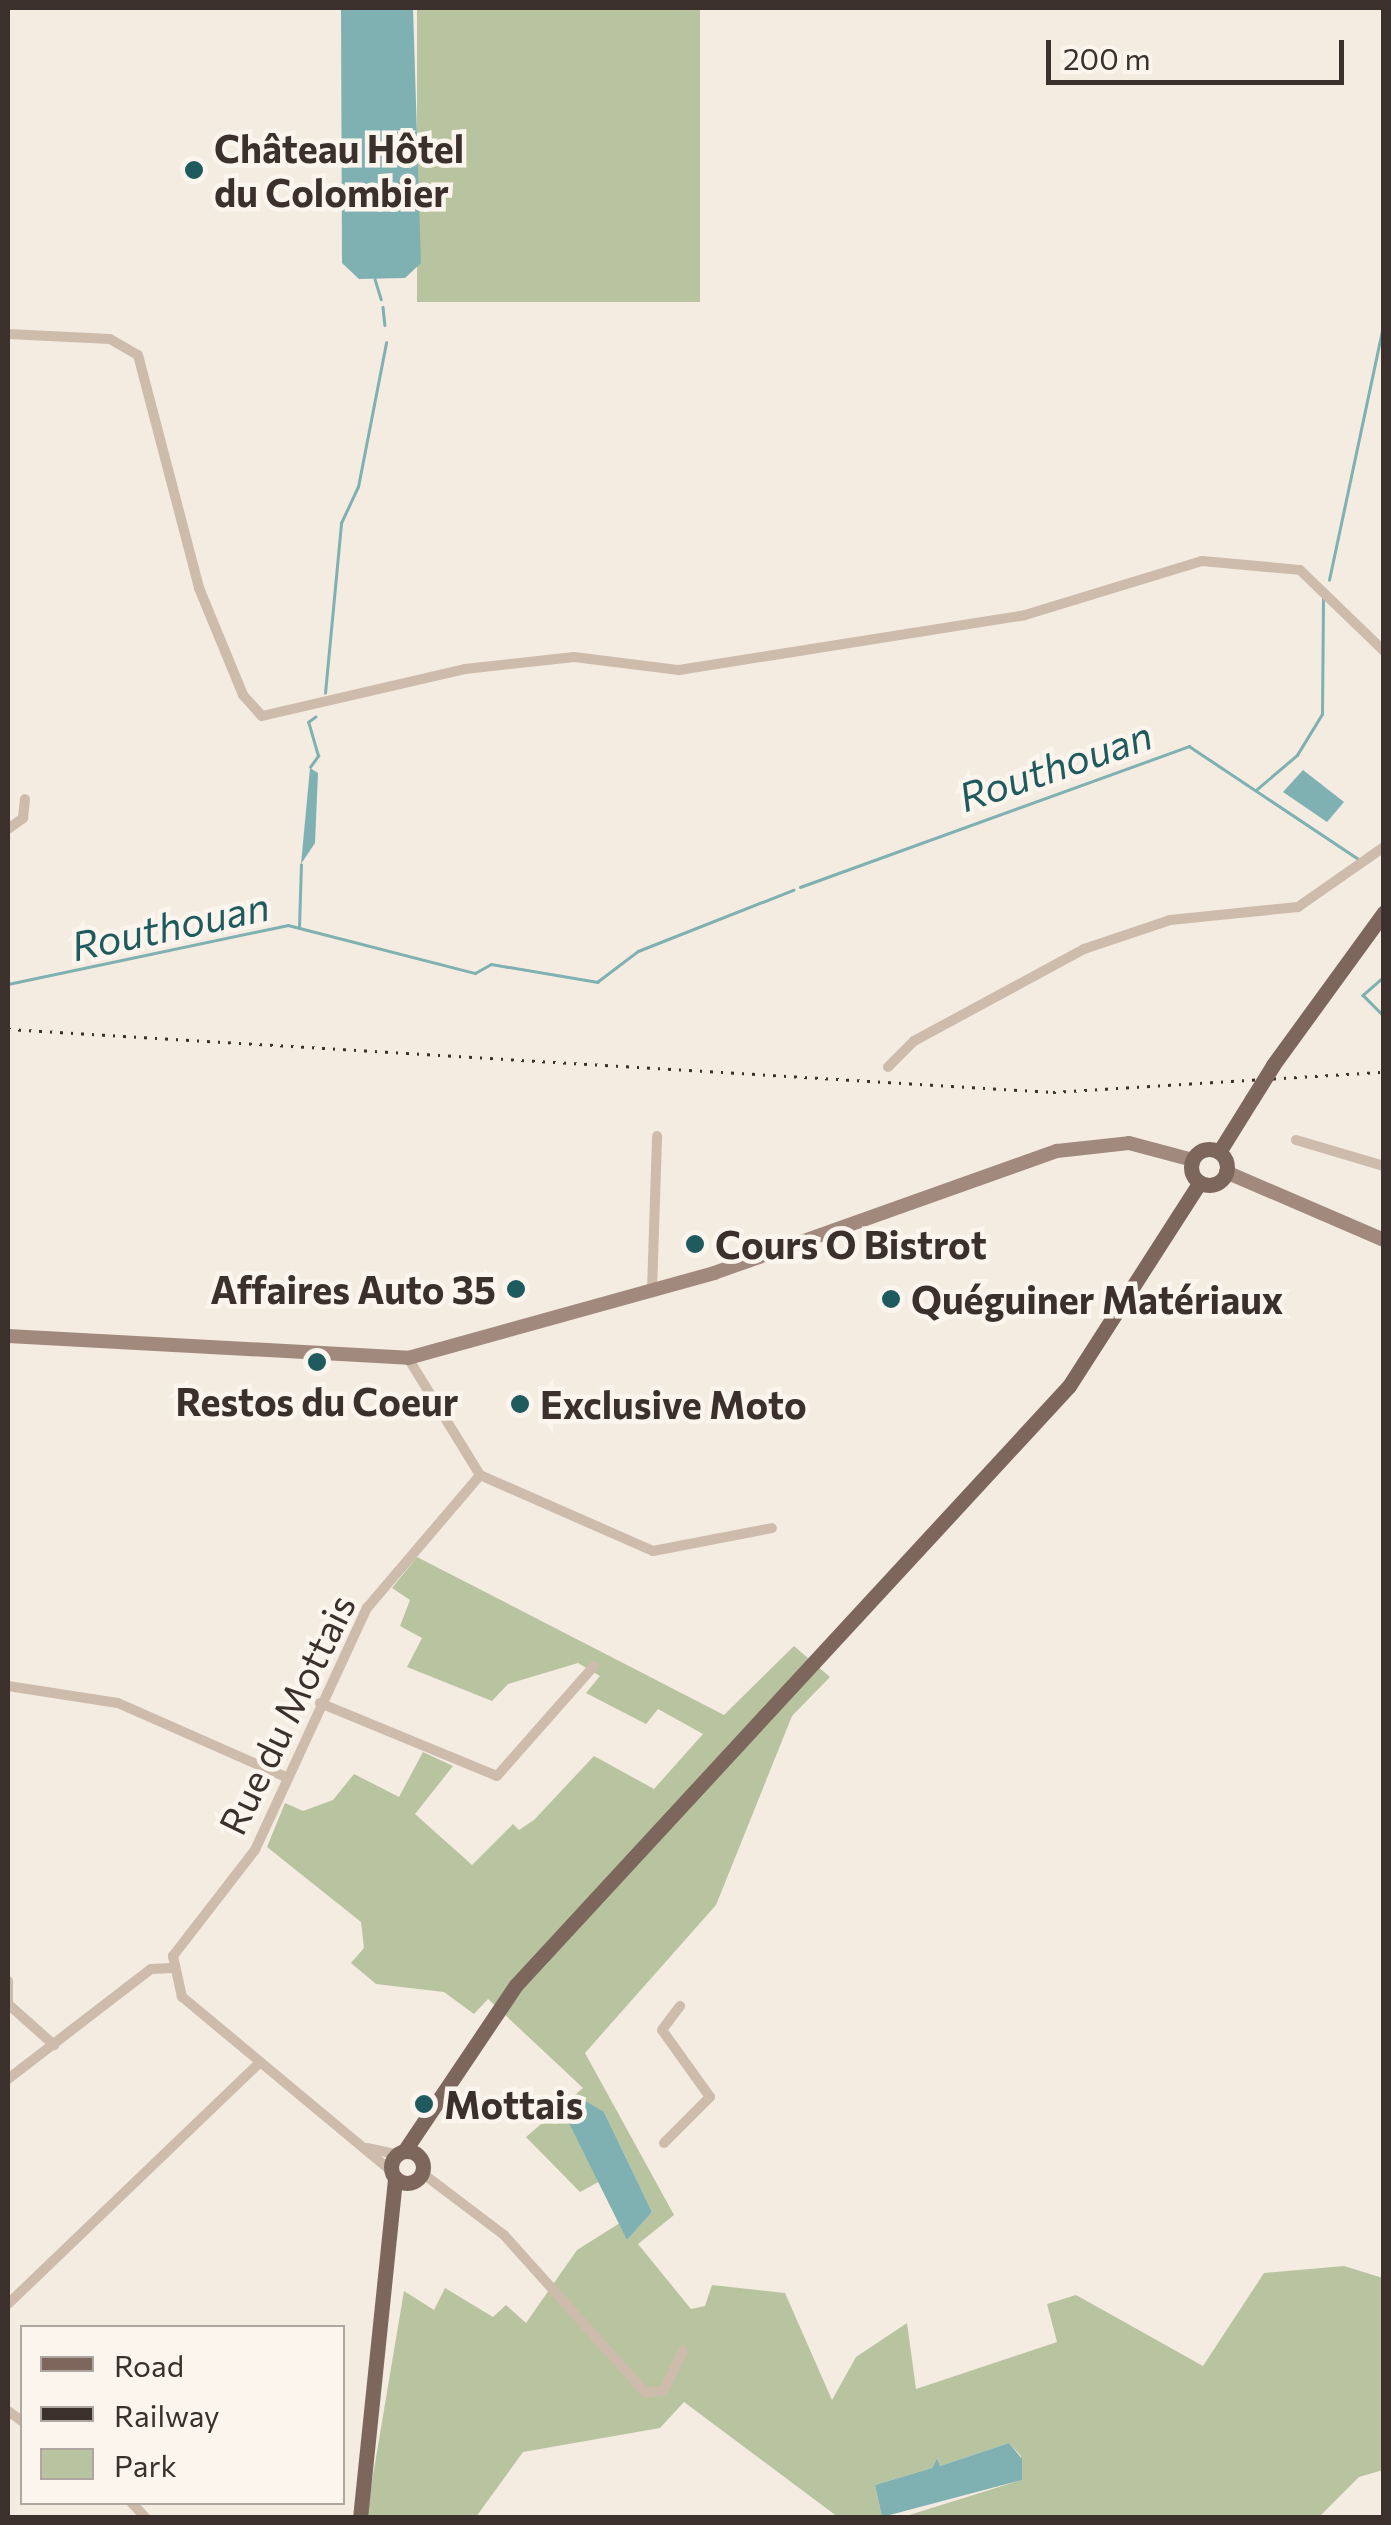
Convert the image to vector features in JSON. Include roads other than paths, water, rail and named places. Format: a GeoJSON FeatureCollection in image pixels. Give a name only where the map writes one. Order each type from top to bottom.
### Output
{"type":"FeatureCollection","features":[{"type":"Feature","properties":{"kind":"main road"},"geometry":{"type":"LineString","coordinates":[[1200,1182],[1193,1160],[1219,1152],[1273,1066],[1384,912]]}},
{"type":"Feature","properties":{"kind":"main road"},"geometry":{"type":"LineString","coordinates":[[360,2518],[392,2217],[406,2166],[424,2122],[516,1984],[1069,1386],[1200,1182],[1226,1172],[1219,1152]]}},
{"type":"Feature","properties":{"kind":"street"},"geometry":{"type":"LineString","coordinates":[[8,334],[110,338],[138,354],[200,588],[242,695],[262,716],[465,669],[574,657],[679,670],[1014,617],[1164,567],[1240,559],[1315,578],[1384,651]]}},
{"type":"Feature","properties":{"kind":"street"},"geometry":{"type":"LineString","coordinates":[[8,830],[23,818],[25,799]]}},
{"type":"Feature","properties":{"kind":"street"},"geometry":{"type":"LineString","coordinates":[[888,1066],[914,1041],[1070,955],[1170,920],[1298,906],[1384,847]]}},
{"type":"Feature","properties":{"kind":"street"},"geometry":{"type":"LineString","coordinates":[[652,1290],[657,1136]]}},
{"type":"Feature","properties":{"kind":"street"},"geometry":{"type":"LineString","coordinates":[[1296,1140],[1384,1166]]}},
{"type":"Feature","properties":{"kind":"street"},"geometry":{"type":"LineString","coordinates":[[8,1336],[408,1358],[652,1290],[1057,1151],[1128,1143],[1193,1160]]}},
{"type":"Feature","properties":{"kind":"street"},"geometry":{"type":"LineString","coordinates":[[1226,1172],[1384,1240]]}},
{"type":"Feature","properties":{"kind":"street"},"geometry":{"type":"LineString","coordinates":[[408,1358],[480,1475],[652,1551],[772,1528]]}},
{"type":"Feature","properties":{"kind":"street","name":"Rue du Mottais"},"geometry":{"type":"LineString","coordinates":[[172,1968],[178,1944],[256,1850],[320,1702],[367,1608],[480,1475]]}},
{"type":"Feature","properties":{"kind":"street"},"geometry":{"type":"LineString","coordinates":[[320,1702],[497,1776],[594,1666]]}},
{"type":"Feature","properties":{"kind":"street"},"geometry":{"type":"LineString","coordinates":[[8,1686],[118,1702],[288,1778]]}},
{"type":"Feature","properties":{"kind":"street"},"geometry":{"type":"LineString","coordinates":[[8,2078],[151,1969],[172,1968],[182,1997],[366,2148],[406,2166],[504,2234],[646,2392],[664,2390],[683,2351]]}},
{"type":"Feature","properties":{"kind":"street"},"geometry":{"type":"LineString","coordinates":[[8,1982],[8,2004],[54,2045]]}},
{"type":"Feature","properties":{"kind":"street"},"geometry":{"type":"LineString","coordinates":[[664,2143],[710,2097],[662,2030],[680,2006]]}},
{"type":"Feature","properties":{"kind":"street"},"geometry":{"type":"LineString","coordinates":[[8,2304],[260,2062]]}},
{"type":"Feature","properties":{"kind":"water"},"geometry":{"type":"Polygon","coordinates":[[[341,8],[413,8],[421,263],[405,278],[359,279],[342,263],[341,8]]]}},
{"type":"Feature","properties":{"kind":"water"},"geometry":{"type":"Polygon","coordinates":[[[310,768],[318,773],[315,843],[301,864],[310,768]]]}},
{"type":"Feature","properties":{"kind":"water"},"geometry":{"type":"Polygon","coordinates":[[[1303,770],[1344,802],[1327,822],[1283,792],[1303,770]]]}},
{"type":"Feature","properties":{"kind":"water"},"geometry":{"type":"Polygon","coordinates":[[[577,2096],[604,2112],[652,2212],[627,2240],[564,2113],[577,2096]]]}},
{"type":"Feature","properties":{"kind":"water"},"geometry":{"type":"Polygon","coordinates":[[[1009,2443],[1022,2459],[1022,2480],[882,2517],[875,2485],[932,2468],[937,2458],[940,2466],[1009,2443]]]}},
{"type":"Feature","properties":{"kind":"waterway"},"geometry":{"type":"LineString","coordinates":[[375,279],[381,299]]}},
{"type":"Feature","properties":{"kind":"waterway"},"geometry":{"type":"LineString","coordinates":[[383,307],[385,325]]}},
{"type":"Feature","properties":{"kind":"waterway"},"geometry":{"type":"LineString","coordinates":[[1329,580],[1384,321]]}},
{"type":"Feature","properties":{"kind":"waterway"},"geometry":{"type":"LineString","coordinates":[[325,693],[341,523],[358,487],[386,343]]}},
{"type":"Feature","properties":{"kind":"waterway"},"geometry":{"type":"LineString","coordinates":[[1256,790],[1297,755],[1322,714],[1323,599]]}},
{"type":"Feature","properties":{"kind":"waterway"},"geometry":{"type":"LineString","coordinates":[[310,767],[318,756],[308,722],[315,717]]}},
{"type":"Feature","properties":{"kind":"waterway","name":"Routhouan"},"geometry":{"type":"LineString","coordinates":[[800,887],[1189,746],[1360,860]]}},
{"type":"Feature","properties":{"kind":"waterway"},"geometry":{"type":"LineString","coordinates":[[299,927],[301,865]]}},
{"type":"Feature","properties":{"kind":"waterway","name":"Routhouan"},"geometry":{"type":"LineString","coordinates":[[8,984],[288,925],[475,973],[491,964],[597,982],[638,951],[793,890]]}},
{"type":"Feature","properties":{"kind":"waterway","name":"Routhouan"},"geometry":{"type":"LineString","coordinates":[[1384,977],[1363,995],[1384,1016]]}},
{"type":"Feature","properties":{"kind":"railway"},"geometry":{"type":"LineString","coordinates":[[8,1029],[1053,1092],[1384,1072]]}},
{"type":"Feature","properties":{"kind":"place","name":"Château Hôtel du Colombier"},"geometry":{"type":"Point","coordinates":[194,170]}},
{"type":"Feature","properties":{"kind":"place","name":"Cours O Bistrot"},"geometry":{"type":"Point","coordinates":[695,1244]}},
{"type":"Feature","properties":{"kind":"place","name":"Affaires Auto 35"},"geometry":{"type":"Point","coordinates":[516,1289]}},
{"type":"Feature","properties":{"kind":"place","name":"Quéguiner Matériaux"},"geometry":{"type":"Point","coordinates":[891,1299]}},
{"type":"Feature","properties":{"kind":"place","name":"Restos du Coeur"},"geometry":{"type":"Point","coordinates":[317,1362]}},
{"type":"Feature","properties":{"kind":"place","name":"Exclusive Moto"},"geometry":{"type":"Point","coordinates":[520,1404]}},
{"type":"Feature","properties":{"kind":"place","name":"Mottais"},"geometry":{"type":"Point","coordinates":[424,2104]}}]}
